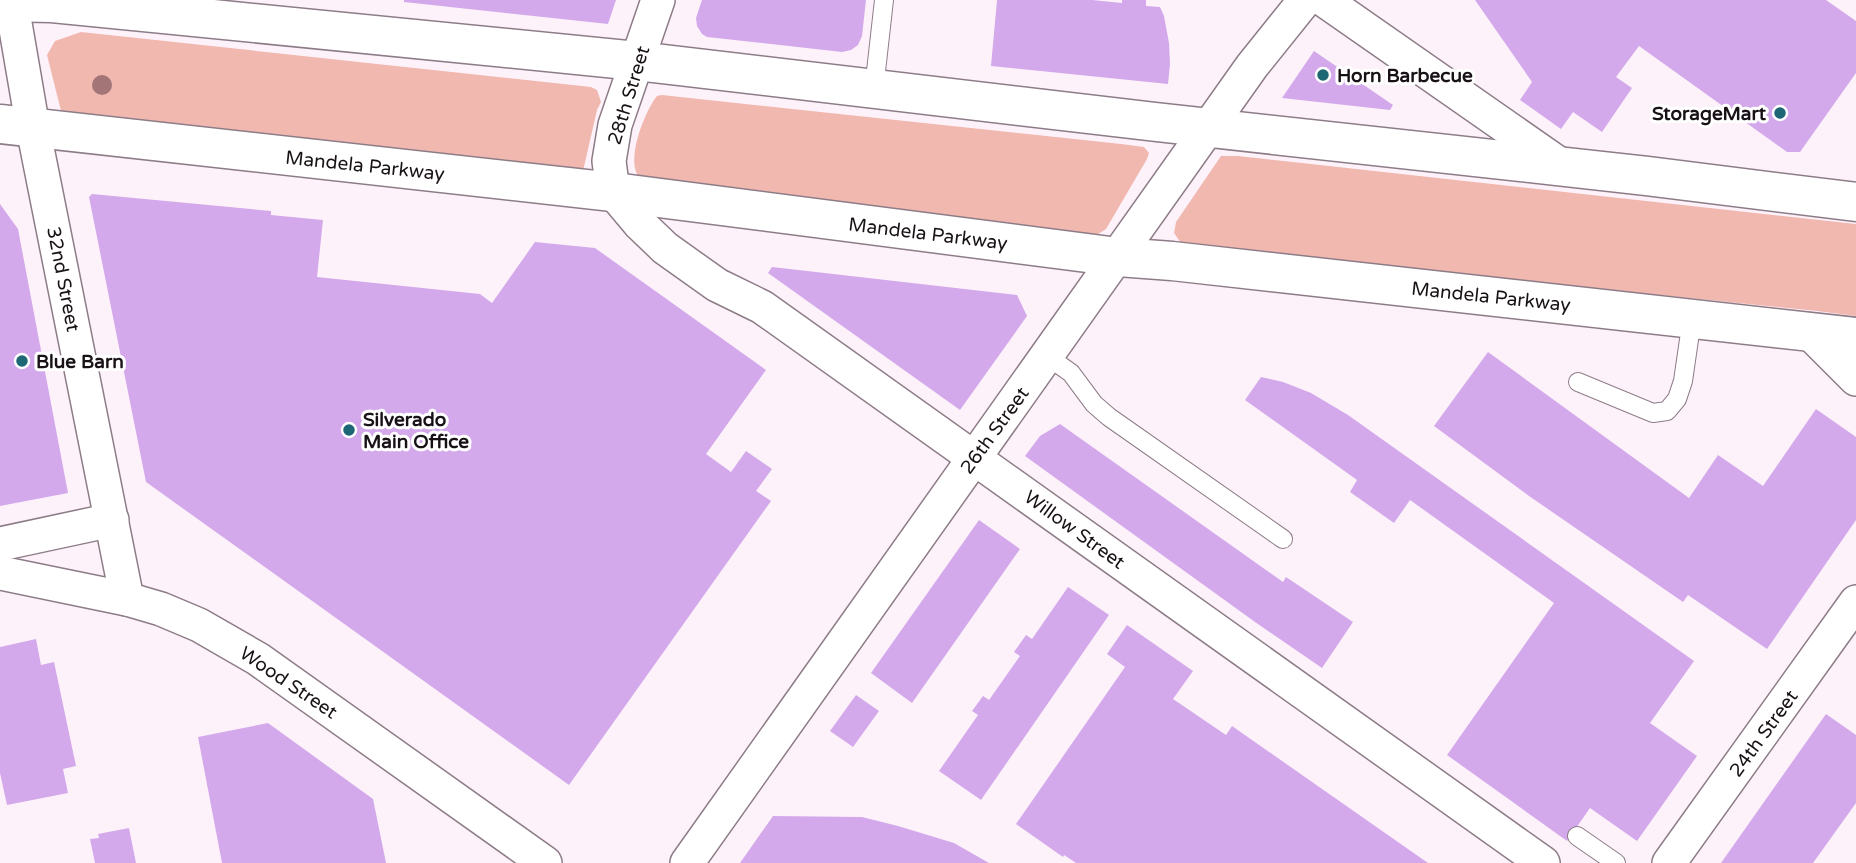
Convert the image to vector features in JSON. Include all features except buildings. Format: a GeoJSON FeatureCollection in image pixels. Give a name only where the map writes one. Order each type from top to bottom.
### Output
{"type":"FeatureCollection","features":[{"type":"Feature","properties":{"kind":"main road"},"geometry":{"type":"LineString","coordinates":[[7,1],[251,12],[637,61],[1856,202]]}},
{"type":"Feature","properties":{"kind":"main road","name":"Mandela Parkway"},"geometry":{"type":"LineString","coordinates":[[17,126],[613,192],[1118,257],[1856,337]]}},
{"type":"Feature","properties":{"kind":"street","name":"28th Street"},"geometry":{"type":"LineString","coordinates":[[613,192],[609,161],[615,125],[658,0]]}},
{"type":"Feature","properties":{"kind":"street","name":"26th Street"},"geometry":{"type":"LineString","coordinates":[[687,863],[1252,66],[1305,0]]}},
{"type":"Feature","properties":{"kind":"street"},"geometry":{"type":"LineString","coordinates":[[1324,0],[1562,166]]}},
{"type":"Feature","properties":{"kind":"street","name":"32nd Street"},"geometry":{"type":"LineString","coordinates":[[7,1],[17,126],[112,520],[127,599]]}},
{"type":"Feature","properties":{"kind":"street","name":"Willow Street"},"geometry":{"type":"LineString","coordinates":[[613,192],[665,248],[717,285],[762,307],[1543,863]]}},
{"type":"Feature","properties":{"kind":"street"},"geometry":{"type":"LineString","coordinates":[[1809,331],[1856,379]]}},
{"type":"Feature","properties":{"kind":"street"},"geometry":{"type":"LineString","coordinates":[[0,544],[112,520]]}},
{"type":"Feature","properties":{"kind":"street","name":"Wood Street"},"geometry":{"type":"LineString","coordinates":[[0,573],[127,599],[188,620],[258,659],[545,863]]}},
{"type":"Feature","properties":{"kind":"street","name":"24th Street"},"geometry":{"type":"LineString","coordinates":[[1669,863],[1856,602]]}},
{"type":"Feature","properties":{"kind":"lane"},"geometry":{"type":"LineString","coordinates":[[874,89],[884,0]]}},
{"type":"Feature","properties":{"kind":"lane"},"geometry":{"type":"LineString","coordinates":[[1578,382],[1653,413],[1667,411],[1677,399],[1683,381],[1692,318]]}},
{"type":"Feature","properties":{"kind":"lane"},"geometry":{"type":"LineString","coordinates":[[1047,356],[1071,373],[1094,404],[1283,539]]}},
{"type":"Feature","properties":{"kind":"lane"},"geometry":{"type":"LineString","coordinates":[[1577,836],[1616,863]]}},
{"type":"Feature","properties":{"kind":"shaded area"},"geometry":{"type":"Polygon","coordinates":[[[81,32],[591,87],[597,90],[601,102],[583,171],[66,122],[47,55],[55,41],[81,32]]]}},
{"type":"Feature","properties":{"kind":"shaded area"},"geometry":{"type":"Polygon","coordinates":[[[657,96],[1121,144],[1144,147],[1149,153],[1106,229],[1095,236],[640,178],[634,161],[638,137],[652,103],[657,96]]]}},
{"type":"Feature","properties":{"kind":"shaded area"},"geometry":{"type":"Polygon","coordinates":[[[1221,156],[1856,224],[1856,316],[1183,246],[1174,233],[1176,222],[1221,156]]]}},
{"type":"Feature","properties":{"kind":"place","name":"Horn Barbecue"},"geometry":{"type":"Point","coordinates":[1323,75]}},
{"type":"Feature","properties":{"kind":"place","name":"StorageMart"},"geometry":{"type":"Point","coordinates":[1780,113]}},
{"type":"Feature","properties":{"kind":"place","name":"Blue Barn"},"geometry":{"type":"Point","coordinates":[22,361]}},
{"type":"Feature","properties":{"kind":"place","name":"Silverado Main Office"},"geometry":{"type":"Point","coordinates":[349,430]}}]}
